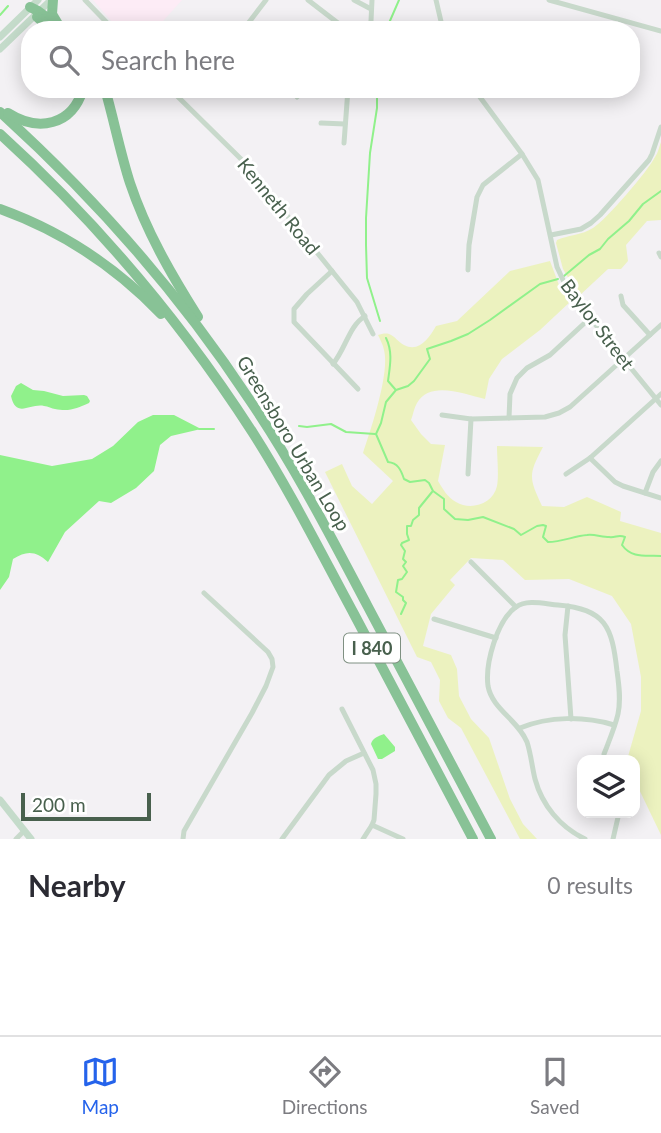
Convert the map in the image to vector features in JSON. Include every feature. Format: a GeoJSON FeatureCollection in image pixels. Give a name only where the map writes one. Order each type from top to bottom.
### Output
{"type":"FeatureCollection","features":[{"type":"Feature","properties":{"kind":"highway"},"geometry":{"type":"LineString","coordinates":[[52,0],[55,21]]}},
{"type":"Feature","properties":{"kind":"highway"},"geometry":{"type":"LineString","coordinates":[[35,8],[50,21]]}},
{"type":"Feature","properties":{"kind":"highway"},"geometry":{"type":"LineString","coordinates":[[0,110],[25,122],[48,123],[70,112],[79,98]]}},
{"type":"Feature","properties":{"kind":"highway"},"geometry":{"type":"LineString","coordinates":[[106,98],[125,168],[147,226],[174,278],[234,375]]}},
{"type":"Feature","properties":{"kind":"highway","name":"Greensboro Urban Loop"},"geometry":{"type":"LineString","coordinates":[[0,110],[70,178],[124,236],[181,304],[234,375],[312,500],[491,839]]}},
{"type":"Feature","properties":{"kind":"highway","name":"Greensboro Urban Loop"},"geometry":{"type":"LineString","coordinates":[[0,134],[112,247],[204,361],[253,433],[288,491],[473,839]]}},
{"type":"Feature","properties":{"kind":"highway"},"geometry":{"type":"LineString","coordinates":[[0,209],[59,235],[112,270],[153,306],[204,361]]}},
{"type":"Feature","properties":{"kind":"main road"},"geometry":{"type":"LineString","coordinates":[[0,37],[35,8],[52,0]]}},
{"type":"Feature","properties":{"kind":"main road"},"geometry":{"type":"LineString","coordinates":[[0,49],[21,24]]}},
{"type":"Feature","properties":{"kind":"main road"},"geometry":{"type":"LineString","coordinates":[[0,800],[31,839]]}},
{"type":"Feature","properties":{"kind":"street"},"geometry":{"type":"LineString","coordinates":[[85,0],[105,21]]}},
{"type":"Feature","properties":{"kind":"street"},"geometry":{"type":"LineString","coordinates":[[250,21],[266,0]]}},
{"type":"Feature","properties":{"kind":"street"},"geometry":{"type":"LineString","coordinates":[[308,0],[335,21]]}},
{"type":"Feature","properties":{"kind":"street"},"geometry":{"type":"LineString","coordinates":[[354,0],[371,9]]}},
{"type":"Feature","properties":{"kind":"street"},"geometry":{"type":"LineString","coordinates":[[371,21],[372,0]]}},
{"type":"Feature","properties":{"kind":"street"},"geometry":{"type":"LineString","coordinates":[[436,0],[441,21]]}},
{"type":"Feature","properties":{"kind":"street"},"geometry":{"type":"LineString","coordinates":[[550,0],[625,21]]}},
{"type":"Feature","properties":{"kind":"street"},"geometry":{"type":"LineString","coordinates":[[640,25],[661,31]]}},
{"type":"Feature","properties":{"kind":"street","name":"Kenneth Road"},"geometry":{"type":"LineString","coordinates":[[179,98],[243,161],[357,302],[373,334]]}},
{"type":"Feature","properties":{"kind":"street"},"geometry":{"type":"LineString","coordinates":[[344,143],[347,98]]}},
{"type":"Feature","properties":{"kind":"street","name":"Baylor Street"},"geometry":{"type":"LineString","coordinates":[[481,98],[538,180],[557,267],[564,282],[623,359],[659,397],[661,405]]}},
{"type":"Feature","properties":{"kind":"street"},"geometry":{"type":"LineString","coordinates":[[321,123],[345,124]]}},
{"type":"Feature","properties":{"kind":"street"},"geometry":{"type":"LineString","coordinates":[[551,236],[580,229],[600,215],[649,160],[661,127]]}},
{"type":"Feature","properties":{"kind":"street"},"geometry":{"type":"LineString","coordinates":[[468,271],[468,245],[480,190],[522,154]]}},
{"type":"Feature","properties":{"kind":"street"},"geometry":{"type":"LineString","coordinates":[[332,271],[294,309],[294,322],[358,389]]}},
{"type":"Feature","properties":{"kind":"street"},"geometry":{"type":"LineString","coordinates":[[621,296],[623,305],[650,335]]}},
{"type":"Feature","properties":{"kind":"street"},"geometry":{"type":"LineString","coordinates":[[333,364],[342,353],[355,323],[365,316]]}},
{"type":"Feature","properties":{"kind":"street"},"geometry":{"type":"LineString","coordinates":[[509,418],[510,394],[517,378],[527,368],[550,355],[590,318]]}},
{"type":"Feature","properties":{"kind":"street"},"geometry":{"type":"LineString","coordinates":[[442,415],[471,419],[545,417],[559,413],[570,407],[661,325]]}},
{"type":"Feature","properties":{"kind":"street"},"geometry":{"type":"LineString","coordinates":[[566,474],[590,458],[659,397]]}},
{"type":"Feature","properties":{"kind":"street"},"geometry":{"type":"LineString","coordinates":[[468,474],[471,419]]}},
{"type":"Feature","properties":{"kind":"street"},"geometry":{"type":"LineString","coordinates":[[590,458],[615,482],[661,498]]}},
{"type":"Feature","properties":{"kind":"street"},"geometry":{"type":"LineString","coordinates":[[645,493],[653,472],[661,461]]}},
{"type":"Feature","properties":{"kind":"street"},"geometry":{"type":"LineString","coordinates":[[471,562],[516,607]]}},
{"type":"Feature","properties":{"kind":"street"},"geometry":{"type":"LineString","coordinates":[[183,839],[184,831],[260,700],[273,667],[268,652],[204,593]]}},
{"type":"Feature","properties":{"kind":"street"},"geometry":{"type":"LineString","coordinates":[[584,839],[562,824],[545,803],[537,784],[528,745],[520,728],[496,704],[488,685],[488,671],[496,638],[504,620],[516,607],[531,603],[581,608],[598,617],[608,629],[613,641],[619,711],[605,755]]}},
{"type":"Feature","properties":{"kind":"street"},"geometry":{"type":"LineString","coordinates":[[568,606],[565,635],[570,719]]}},
{"type":"Feature","properties":{"kind":"street"},"geometry":{"type":"LineString","coordinates":[[434,619],[496,638]]}},
{"type":"Feature","properties":{"kind":"street"},"geometry":{"type":"LineString","coordinates":[[341,709],[373,770],[376,783],[372,825],[363,839]]}},
{"type":"Feature","properties":{"kind":"street"},"geometry":{"type":"LineString","coordinates":[[520,728],[542,721],[570,719],[614,725]]}},
{"type":"Feature","properties":{"kind":"street"},"geometry":{"type":"LineString","coordinates":[[282,839],[329,775],[346,761],[364,753]]}},
{"type":"Feature","properties":{"kind":"street"},"geometry":{"type":"LineString","coordinates":[[614,839],[618,818]]}},
{"type":"Feature","properties":{"kind":"street"},"geometry":{"type":"LineString","coordinates":[[372,825],[404,839]]}},
{"type":"Feature","properties":{"kind":"street"},"geometry":{"type":"LineString","coordinates":[[16,839],[24,831]]}},
{"type":"Feature","properties":{"kind":"shaded area"},"geometry":{"type":"Polygon","coordinates":[[[93,0],[182,0],[163,21],[111,21],[93,0]]]}},
{"type":"Feature","properties":{"kind":"shaded area"},"geometry":{"type":"Polygon","coordinates":[[[661,142],[661,220],[647,221],[626,245],[628,261],[621,269],[608,269],[579,296],[563,269],[557,240],[584,232],[599,223],[644,173],[661,142]]]}},
{"type":"Feature","properties":{"kind":"shaded area"},"geometry":{"type":"Polygon","coordinates":[[[550,261],[559,285],[571,301],[540,330],[502,359],[489,379],[485,399],[448,390],[430,392],[417,403],[411,420],[431,444],[445,445],[438,481],[448,495],[462,505],[481,504],[495,492],[498,482],[497,446],[543,447],[532,477],[542,506],[564,507],[587,497],[621,512],[620,521],[661,533],[661,835],[640,791],[640,755],[628,755],[641,711],[641,677],[631,624],[612,596],[569,579],[525,580],[503,560],[471,558],[450,580],[455,585],[431,614],[423,646],[451,655],[457,669],[459,696],[471,719],[489,738],[510,799],[523,824],[537,839],[520,839],[461,728],[448,718],[439,701],[440,680],[431,662],[417,657],[325,472],[342,464],[352,486],[372,504],[393,481],[363,453],[379,401],[384,372],[384,350],[378,335],[389,334],[409,347],[419,346],[436,326],[457,321],[510,271],[550,261]]]}},
{"type":"Feature","properties":{"kind":"shaded area"},"geometry":{"type":"Polygon","coordinates":[[[21,383],[33,390],[63,396],[84,395],[90,401],[69,410],[45,406],[16,407],[11,396],[16,386],[21,383]]]}},
{"type":"Feature","properties":{"kind":"shaded area"},"geometry":{"type":"Polygon","coordinates":[[[153,415],[174,415],[201,429],[171,436],[160,445],[154,471],[136,488],[111,503],[99,501],[65,532],[48,562],[31,553],[13,559],[9,577],[0,590],[0,455],[52,466],[92,459],[113,446],[138,422],[153,415]]]}},
{"type":"Feature","properties":{"kind":"shaded area"},"geometry":{"type":"Polygon","coordinates":[[[384,734],[395,747],[395,751],[378,759],[371,744],[374,739],[384,734]]]}},
{"type":"Feature","properties":{"kind":"waterway"},"geometry":{"type":"LineString","coordinates":[[390,21],[399,0]]}},
{"type":"Feature","properties":{"kind":"waterway"},"geometry":{"type":"LineString","coordinates":[[0,15],[8,6]]}},
{"type":"Feature","properties":{"kind":"waterway"},"geometry":{"type":"LineString","coordinates":[[377,98],[370,153],[366,245],[367,278],[380,321]]}},
{"type":"Feature","properties":{"kind":"waterway"},"geometry":{"type":"LineString","coordinates":[[564,276],[600,249],[643,204],[661,191]]}},
{"type":"Feature","properties":{"kind":"waterway"},"geometry":{"type":"LineString","coordinates":[[558,279],[540,284],[468,334],[427,349],[430,359],[414,381],[396,390],[386,402],[376,434],[388,462],[399,468],[404,479],[410,482],[425,480],[429,483],[433,491],[444,499],[444,509],[455,519],[483,517],[514,529],[521,535],[543,525],[546,526],[543,537],[548,542],[587,535],[623,536],[622,545],[630,552],[661,556]]}},
{"type":"Feature","properties":{"kind":"waterway"},"geometry":{"type":"LineString","coordinates":[[386,338],[390,354],[388,381],[395,389]]}},
{"type":"Feature","properties":{"kind":"waterway"},"geometry":{"type":"LineString","coordinates":[[299,426],[331,424],[346,432],[375,434]]}},
{"type":"Feature","properties":{"kind":"waterway"},"geometry":{"type":"LineString","coordinates":[[199,429],[214,429]]}},
{"type":"Feature","properties":{"kind":"waterway"},"geometry":{"type":"LineString","coordinates":[[401,614],[406,603],[396,592],[398,580],[407,572],[403,566],[406,562],[403,559],[405,551],[401,545],[409,540],[407,526],[411,526],[419,515],[419,508],[432,492]]}}]}
